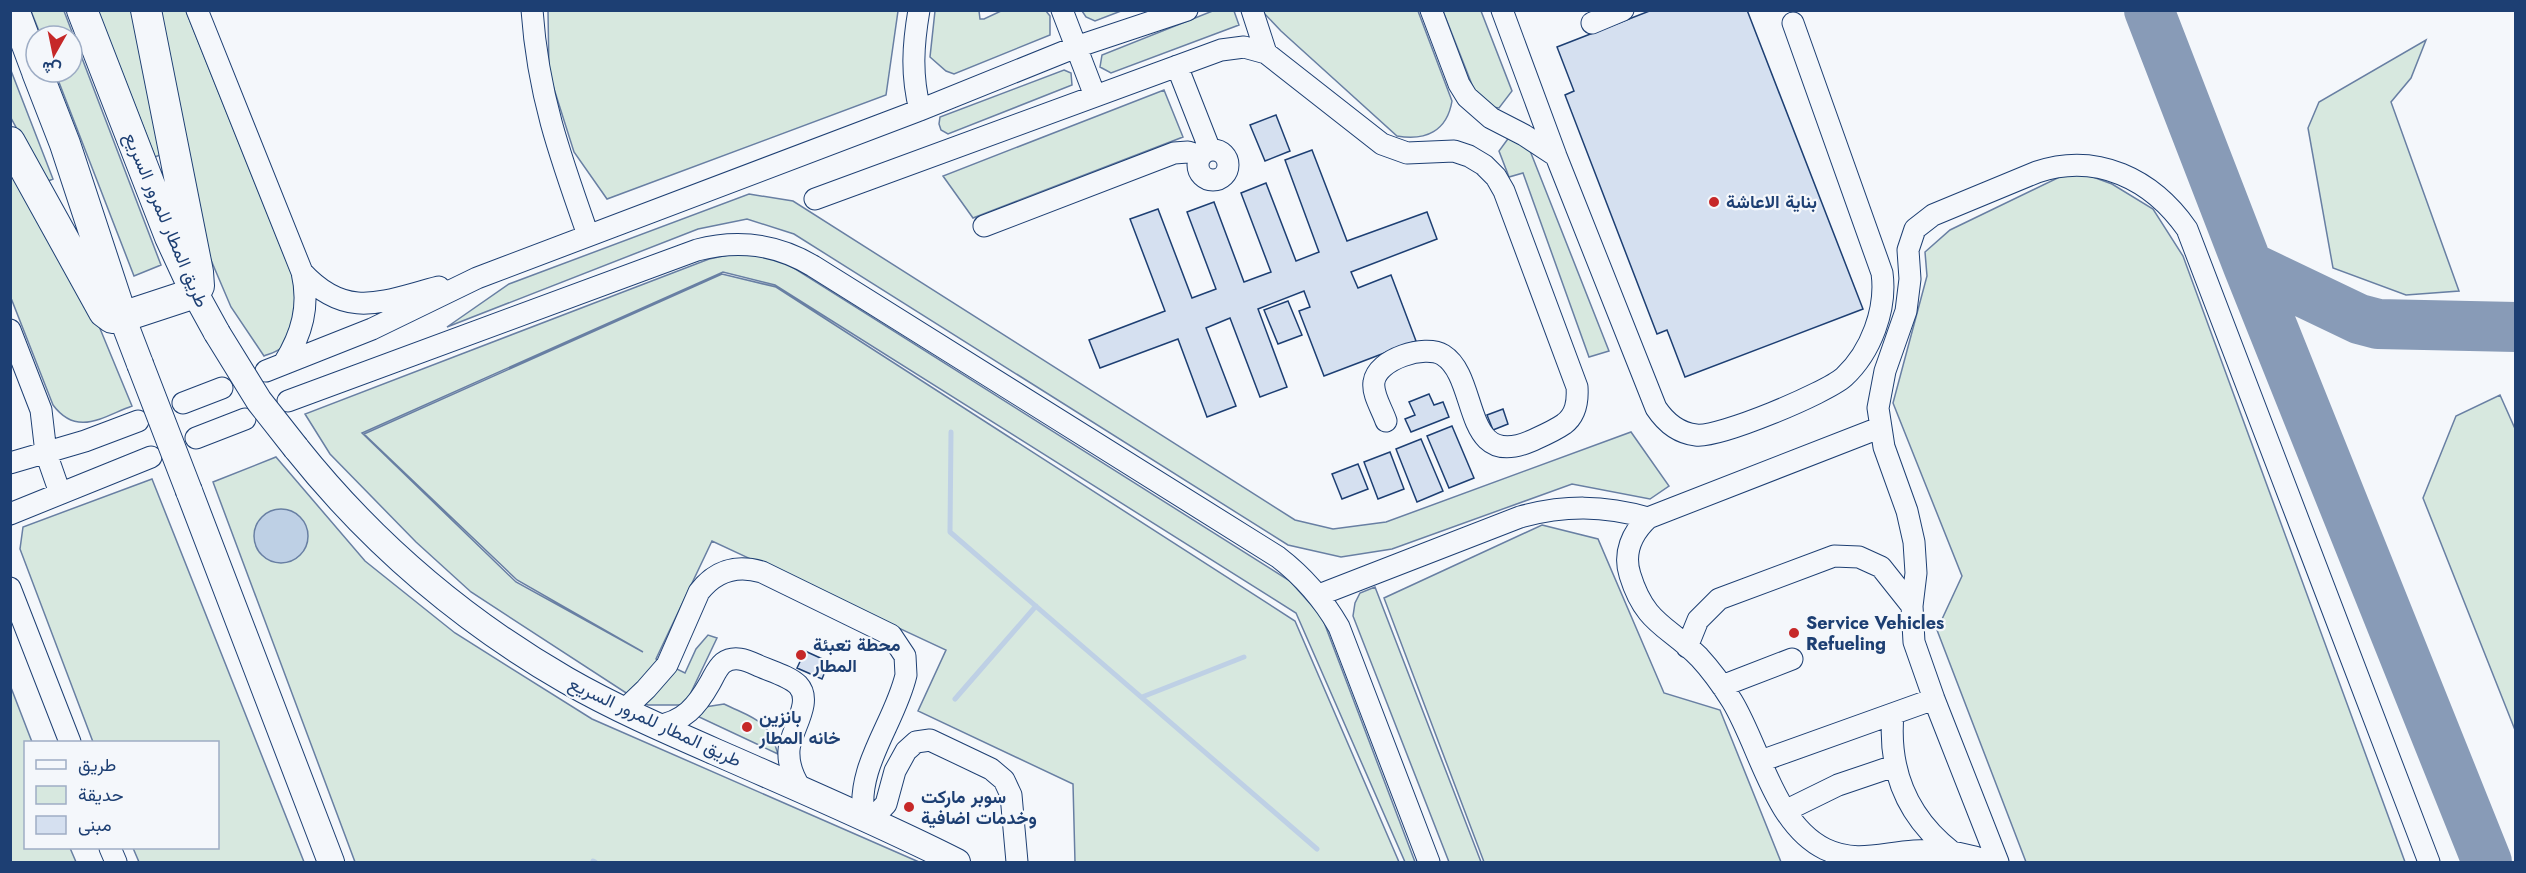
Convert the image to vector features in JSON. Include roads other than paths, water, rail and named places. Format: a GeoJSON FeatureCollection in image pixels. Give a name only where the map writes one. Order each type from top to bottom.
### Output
{"type":"FeatureCollection","features":[{"type":"Feature","properties":{"kind":"highway"},"geometry":{"type":"LineString","coordinates":[[14,10],[24,36]]}},
{"type":"Feature","properties":{"kind":"highway","name":"طريق المطار للمرور السريع"},"geometry":{"type":"LineString","coordinates":[[82,10],[170,237],[195,293]]}},
{"type":"Feature","properties":{"kind":"highway"},"geometry":{"type":"LineString","coordinates":[[10,142],[104,312],[112,318],[122,317],[195,293],[199,286],[198,272],[146,10]]}},
{"type":"Feature","properties":{"kind":"highway"},"geometry":{"type":"LineString","coordinates":[[42,84],[65,144],[122,317]]}},
{"type":"Feature","properties":{"kind":"main road","name":"طريق المطار للمرور السريع"},"geometry":{"type":"LineString","coordinates":[[195,293],[259,400],[325,484],[360,522],[438,592],[522,654],[623,711],[801,789],[957,862]]}},
{"type":"Feature","properties":{"kind":"main road"},"geometry":{"type":"LineString","coordinates":[[122,317],[331,862]]}},
{"type":"Feature","properties":{"kind":"lane"},"geometry":{"type":"LineString","coordinates":[[196,10],[302,272],[305,285],[305,313],[297,339],[275,367],[372,329],[477,278],[920,110],[1076,47],[1187,10]]}},
{"type":"Feature","properties":{"kind":"lane"},"geometry":{"type":"LineString","coordinates":[[532,10],[539,77],[546,110],[588,235]]}},
{"type":"Feature","properties":{"kind":"lane"},"geometry":{"type":"LineString","coordinates":[[919,10],[912,60],[915,93],[920,110]]}},
{"type":"Feature","properties":{"kind":"lane"},"geometry":{"type":"LineString","coordinates":[[1062,10],[1095,96]]}},
{"type":"Feature","properties":{"kind":"lane"},"geometry":{"type":"LineString","coordinates":[[1252,10],[1266,53]]}},
{"type":"Feature","properties":{"kind":"lane"},"geometry":{"type":"LineString","coordinates":[[1431,10],[1459,84],[1467,97],[1491,118],[1524,135],[1556,156]]}},
{"type":"Feature","properties":{"kind":"lane"},"geometry":{"type":"LineString","coordinates":[[1502,10],[1556,156],[1656,408],[1672,426],[1683,432],[1707,436],[1827,389],[1845,377],[1859,359],[1878,324],[1884,299],[1884,286],[1878,261],[1793,23]]}},
{"type":"Feature","properties":{"kind":"lane"},"geometry":{"type":"LineString","coordinates":[[1592,23],[1623,10]]}},
{"type":"Feature","properties":{"kind":"lane"},"geometry":{"type":"LineString","coordinates":[[815,199],[1177,66],[1232,48],[1244,47],[1266,53],[1382,144],[1407,153],[1454,151],[1469,156],[1484,165],[1496,177],[1504,191],[1577,387],[1577,405],[1569,420],[1521,445],[1504,446],[1488,440],[1478,427],[1458,375],[1449,360],[1435,352],[1419,351],[1384,365],[1376,375],[1375,393],[1386,421]]}},
{"type":"Feature","properties":{"kind":"lane"},"geometry":{"type":"LineString","coordinates":[[984,226],[1174,153],[1206,153],[1177,66]]}},
{"type":"Feature","properties":{"kind":"lane"},"geometry":{"type":"LineString","coordinates":[[1998,862],[1914,642],[1912,606],[1916,573],[1914,542],[1907,511],[1879,428],[1878,408],[1881,388],[1909,298],[1908,250],[1910,239],[1923,221],[2054,167],[2070,165],[2103,168],[2134,179],[2150,189],[2176,214],[2194,246],[2429,862]]}},
{"type":"Feature","properties":{"kind":"lane"},"geometry":{"type":"LineString","coordinates":[[288,401],[697,250],[731,244],[766,246],[782,251],[813,266],[1293,568],[1319,595],[1339,627],[1429,862]]}},
{"type":"Feature","properties":{"kind":"lane"},"geometry":{"type":"LineString","coordinates":[[302,272],[322,292],[335,299],[355,304],[379,302],[477,278]]}},
{"type":"Feature","properties":{"kind":"lane"},"geometry":{"type":"LineString","coordinates":[[10,330],[41,410],[46,453],[60,493]]}},
{"type":"Feature","properties":{"kind":"lane"},"geometry":{"type":"LineString","coordinates":[[183,403],[222,388]]}},
{"type":"Feature","properties":{"kind":"lane"},"geometry":{"type":"LineString","coordinates":[[196,438],[245,418]]}},
{"type":"Feature","properties":{"kind":"lane"},"geometry":{"type":"LineString","coordinates":[[10,463],[85,441],[138,421]]}},
{"type":"Feature","properties":{"kind":"lane"},"geometry":{"type":"LineString","coordinates":[[1879,428],[1648,518],[1632,537],[1628,555],[1629,573],[1647,613],[1698,657],[1722,686],[1742,719],[1785,811],[1797,828],[1812,842],[1838,854],[1865,858],[1913,851],[1952,852],[1990,862]]}},
{"type":"Feature","properties":{"kind":"lane"},"geometry":{"type":"LineString","coordinates":[[10,514],[151,457]]}},
{"type":"Feature","properties":{"kind":"lane"},"geometry":{"type":"LineString","coordinates":[[1319,595],[1520,517],[1541,512],[1584,507],[1617,510],[1648,518]]}},
{"type":"Feature","properties":{"kind":"lane"},"geometry":{"type":"LineString","coordinates":[[1687,647],[1698,620],[1719,599],[1834,556],[1859,557],[1881,567],[1912,606]]}},
{"type":"Feature","properties":{"kind":"lane"},"geometry":{"type":"LineString","coordinates":[[623,711],[667,665],[699,592],[706,583],[724,571],[733,569],[743,568],[762,572],[884,630],[902,648],[907,666],[906,675],[864,783],[862,805],[867,819],[886,804],[895,771],[911,746],[923,740],[937,742],[991,769],[1004,780],[1011,795],[1017,862]]}},
{"type":"Feature","properties":{"kind":"lane"},"geometry":{"type":"LineString","coordinates":[[10,588],[70,741]]}},
{"type":"Feature","properties":{"kind":"lane"},"geometry":{"type":"LineString","coordinates":[[656,726],[676,721],[693,709],[723,663],[735,658],[749,661],[796,683],[803,693],[803,706],[792,733],[788,752],[792,772],[801,789]]}},
{"type":"Feature","properties":{"kind":"lane"},"geometry":{"type":"LineString","coordinates":[[1722,686],[1792,659]]}},
{"type":"Feature","properties":{"kind":"lane"},"geometry":{"type":"LineString","coordinates":[[1761,761],[1934,699]]}},
{"type":"Feature","properties":{"kind":"lane"},"geometry":{"type":"LineString","coordinates":[[1893,714],[1891,740],[1894,766],[1899,783],[1915,815],[1932,835],[1952,852]]}},
{"type":"Feature","properties":{"kind":"lane"},"geometry":{"type":"LineString","coordinates":[[1785,811],[1838,785],[1894,766]]}},
{"type":"Feature","properties":{"kind":"water"},"geometry":{"type":"Polygon","coordinates":[[[281,509],[291,511],[300,517],[306,526],[308,536],[306,546],[300,555],[291,561],[281,563],[271,561],[262,555],[256,546],[254,536],[256,526],[262,517],[271,511],[281,509]]]}},
{"type":"Feature","properties":{"kind":"waterway"},"geometry":{"type":"LineString","coordinates":[[951,432],[950,532],[1317,849]]}},
{"type":"Feature","properties":{"kind":"waterway"},"geometry":{"type":"LineString","coordinates":[[955,699],[1036,606]]}},
{"type":"Feature","properties":{"kind":"waterway"},"geometry":{"type":"LineString","coordinates":[[1142,697],[1244,657]]}},
{"type":"Feature","properties":{"kind":"place","name":"بناية الاعاشة"},"geometry":{"type":"Point","coordinates":[1714,202]}},
{"type":"Feature","properties":{"kind":"place","name":"Service Vehicles Refueling"},"geometry":{"type":"Point","coordinates":[1794,633]}},
{"type":"Feature","properties":{"kind":"place","name":"محطة تعبئة المطار"},"geometry":{"type":"Point","coordinates":[801,655]}},
{"type":"Feature","properties":{"kind":"place","name":"بانزين خانه المطار"},"geometry":{"type":"Point","coordinates":[747,727]}},
{"type":"Feature","properties":{"kind":"place","name":"سوبر ماركت وخدمات اضافية"},"geometry":{"type":"Point","coordinates":[909,807]}}]}
